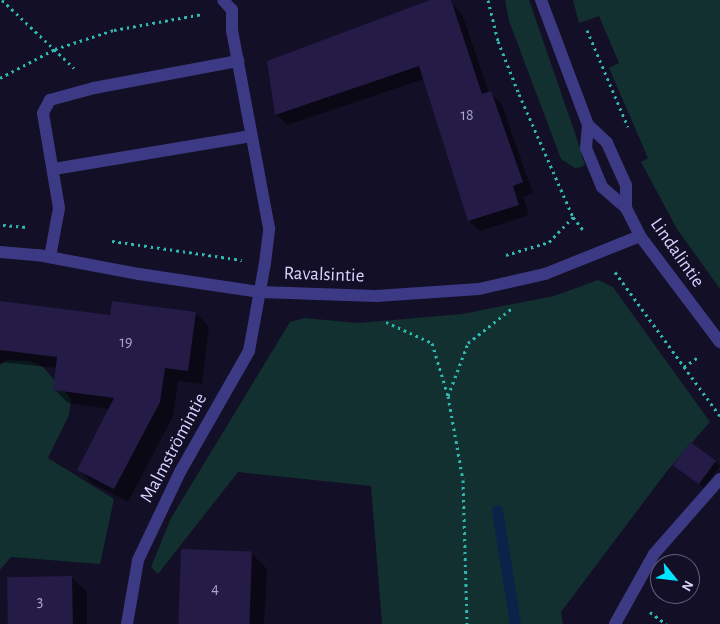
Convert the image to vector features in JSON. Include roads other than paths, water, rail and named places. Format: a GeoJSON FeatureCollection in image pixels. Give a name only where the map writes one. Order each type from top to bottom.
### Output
{"type":"FeatureCollection","features":[{"type":"Feature","properties":{"kind":"street","name":"Malmströmintie"},"geometry":{"type":"LineString","coordinates":[[127,624],[138,560],[180,472],[249,351],[260,292],[269,228],[238,61],[232,10],[223,0]]}},
{"type":"Feature","properties":{"kind":"street","name":"Lindalintie"},"geometry":{"type":"LineString","coordinates":[[541,0],[588,125],[606,143],[626,185],[626,208]]}},
{"type":"Feature","properties":{"kind":"street"},"geometry":{"type":"LineString","coordinates":[[50,257],[59,208],[54,168],[42,112],[50,100],[94,88],[238,61]]}},
{"type":"Feature","properties":{"kind":"street","name":"Lindalintie"},"geometry":{"type":"LineString","coordinates":[[588,125],[586,148],[602,187],[626,208],[640,236],[720,342]]}},
{"type":"Feature","properties":{"kind":"street"},"geometry":{"type":"LineString","coordinates":[[54,168],[251,136]]}},
{"type":"Feature","properties":{"kind":"street","name":"Ravalsintie"},"geometry":{"type":"LineString","coordinates":[[0,252],[50,257],[260,292],[376,296],[479,288],[544,274],[640,236]]}},
{"type":"Feature","properties":{"kind":"street"},"geometry":{"type":"LineString","coordinates":[[615,624],[654,554],[720,479]]}},
{"type":"Feature","properties":{"kind":"waterway"},"geometry":{"type":"LineString","coordinates":[[497,510],[515,624]]}}]}
